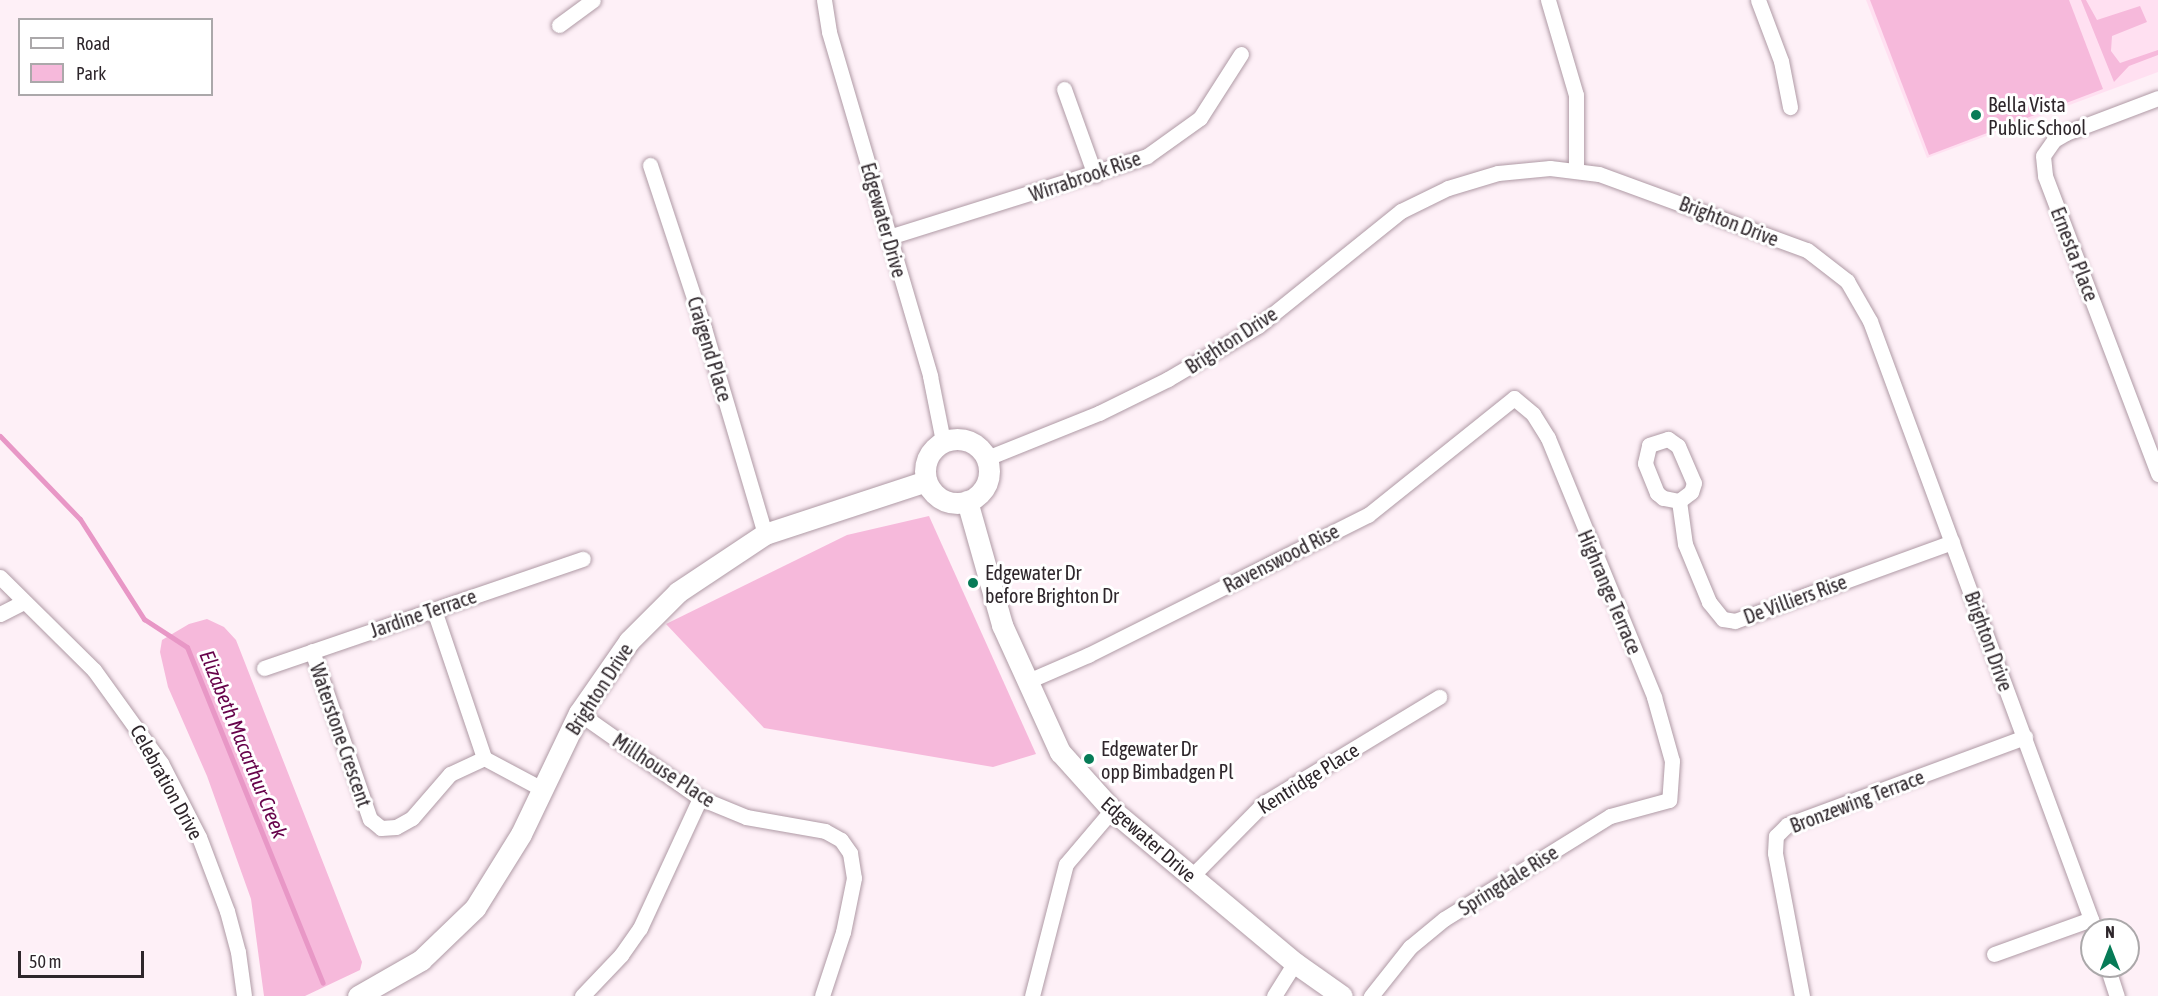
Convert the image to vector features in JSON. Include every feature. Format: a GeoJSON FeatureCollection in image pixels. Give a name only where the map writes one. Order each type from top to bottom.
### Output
{"type":"FeatureCollection","features":[{"type":"Feature","properties":{"kind":"street"},"geometry":{"type":"LineString","coordinates":[[559,25],[592,0]]}},
{"type":"Feature","properties":{"kind":"street","name":"Edgewater Drive"},"geometry":{"type":"LineString","coordinates":[[824,0],[829,32],[930,376],[943,441]]}},
{"type":"Feature","properties":{"kind":"street"},"geometry":{"type":"LineString","coordinates":[[1548,0],[1576,95],[1576,170]]}},
{"type":"Feature","properties":{"kind":"street"},"geometry":{"type":"LineString","coordinates":[[1758,0],[1781,61],[1790,107]]}},
{"type":"Feature","properties":{"kind":"street","name":"Wirrabrook Rise"},"geometry":{"type":"LineString","coordinates":[[889,237],[1095,175],[1147,156],[1200,118],[1241,54]]}},
{"type":"Feature","properties":{"kind":"street"},"geometry":{"type":"LineString","coordinates":[[1064,89],[1095,175]]}},
{"type":"Feature","properties":{"kind":"street","name":"Ernesta Place"},"geometry":{"type":"LineString","coordinates":[[2158,98],[2066,133],[2054,140],[2043,156],[2046,177],[2158,474]]}},
{"type":"Feature","properties":{"kind":"street","name":"Craigend Place"},"geometry":{"type":"LineString","coordinates":[[650,165],[704,328],[765,534]]}},
{"type":"Feature","properties":{"kind":"street","name":"Brighton Drive"},"geometry":{"type":"LineString","coordinates":[[987,458],[1099,413],[1168,379],[1248,332],[1384,222],[1424,198],[1498,173],[1576,170],[1625,181],[1807,250],[1847,281],[1870,321],[2090,918]]}},
{"type":"Feature","properties":{"kind":"street","name":"Ravenswood Rise"},"geometry":{"type":"LineString","coordinates":[[1026,682],[1368,514],[1514,398]]}},
{"type":"Feature","properties":{"kind":"street","name":"Highrange Terrace"},"geometry":{"type":"LineString","coordinates":[[1514,398],[1533,414],[1548,438],[1654,697],[1671,760],[1669,800]]}},
{"type":"Feature","properties":{"kind":"street"},"geometry":{"type":"LineString","coordinates":[[969,440],[987,458],[986,484],[967,501],[957,503],[938,497],[926,481],[925,462],[943,441],[969,440]]}},
{"type":"Feature","properties":{"kind":"street","name":"Brighton Drive"},"geometry":{"type":"LineString","coordinates":[[358,996],[421,960],[476,908],[521,834],[579,713],[628,641],[651,617],[708,569],[765,534],[926,481]]}},
{"type":"Feature","properties":{"kind":"street","name":"Edgewater Drive"},"geometry":{"type":"LineString","coordinates":[[967,501],[1002,625],[1026,682],[1060,752],[1112,810],[1295,963],[1342,996]]}},
{"type":"Feature","properties":{"kind":"street","name":"De Villiers Rise"},"geometry":{"type":"LineString","coordinates":[[1679,501],[1685,544],[1709,602],[1723,618],[1735,621],[1952,542]]}},
{"type":"Feature","properties":{"kind":"street","name":"Jardine Terrace"},"geometry":{"type":"LineString","coordinates":[[264,668],[583,559]]}},
{"type":"Feature","properties":{"kind":"street","name":"Celebration Drive"},"geometry":{"type":"LineString","coordinates":[[0,577],[94,670],[161,762],[199,837],[227,911],[238,952],[244,996]]}},
{"type":"Feature","properties":{"kind":"street"},"geometry":{"type":"LineString","coordinates":[[0,614],[24,602]]}},
{"type":"Feature","properties":{"kind":"street"},"geometry":{"type":"LineString","coordinates":[[434,610],[484,758],[542,789]]}},
{"type":"Feature","properties":{"kind":"street","name":"Waterstone Crescent"},"geometry":{"type":"LineString","coordinates":[[312,651],[370,819],[381,828],[396,827],[412,818],[450,774],[484,758]]}},
{"type":"Feature","properties":{"kind":"street","name":"Kentridge Place"},"geometry":{"type":"LineString","coordinates":[[1192,876],[1264,803],[1438,698]]}},
{"type":"Feature","properties":{"kind":"street","name":"Millhouse Place"},"geometry":{"type":"LineString","coordinates":[[579,713],[700,798],[746,817],[825,831],[841,840],[850,853],[854,878],[843,932],[822,996]]}},
{"type":"Feature","properties":{"kind":"street","name":"Bronzewing Terrace"},"geometry":{"type":"LineString","coordinates":[[1802,996],[1775,853],[1776,836],[1787,825],[2025,737]]}},
{"type":"Feature","properties":{"kind":"street"},"geometry":{"type":"LineString","coordinates":[[582,996],[621,955],[640,928],[700,798]]}},
{"type":"Feature","properties":{"kind":"street","name":"Springdale Rise"},"geometry":{"type":"LineString","coordinates":[[1371,996],[1410,947],[1444,919],[1610,816],[1669,800]]}},
{"type":"Feature","properties":{"kind":"street"},"geometry":{"type":"LineString","coordinates":[[1032,996],[1066,864],[1112,810]]}},
{"type":"Feature","properties":{"kind":"street"},"geometry":{"type":"LineString","coordinates":[[1994,954],[2080,929]]}},
{"type":"Feature","properties":{"kind":"street"},"geometry":{"type":"LineString","coordinates":[[1274,996],[1295,963]]}},
{"type":"Feature","properties":{"kind":"street"},"geometry":{"type":"LineString","coordinates":[[2111,978],[2117,996]]}},
{"type":"Feature","properties":{"kind":"shaded area","name":"Bella Vista Public School"},"geometry":{"type":"Polygon","coordinates":[[[1866,0],[2158,0],[2158,72],[1927,158],[1866,0]]]}},
{"type":"Feature","properties":{"kind":"green space","name":"Bella Vista Public School"},"geometry":{"type":"Polygon","coordinates":[[[1870,0],[2069,0],[2103,89],[1929,155],[1870,0]]]}},
{"type":"Feature","properties":{"kind":"green space"},"geometry":{"type":"Polygon","coordinates":[[[2081,0],[2086,0],[2097,20],[2140,6],[2147,22],[2112,36],[2111,51],[2120,63],[2158,50],[2158,55],[2129,66],[2114,82],[2081,0]]]}},
{"type":"Feature","properties":{"kind":"green space"},"geometry":{"type":"Polygon","coordinates":[[[929,516],[1036,754],[993,767],[764,728],[666,624],[847,535],[929,516]]]}},
{"type":"Feature","properties":{"kind":"green space"},"geometry":{"type":"Polygon","coordinates":[[[207,619],[224,627],[236,640],[362,962],[360,970],[305,996],[264,996],[251,899],[207,776],[168,687],[160,652],[162,640],[189,624],[207,619]]]}},
{"type":"Feature","properties":{"kind":"waterway","name":"Elizabeth Macarthur Creek"},"geometry":{"type":"LineString","coordinates":[[0,436],[80,519],[144,619],[187,647],[323,983]]}},
{"type":"Feature","properties":{"kind":"place","name":"Bella Vista Public School"},"geometry":{"type":"Point","coordinates":[1976,115]}},
{"type":"Feature","properties":{"kind":"place","name":"Edgewater Dr before Brighton Dr"},"geometry":{"type":"Point","coordinates":[973,583]}},
{"type":"Feature","properties":{"kind":"place","name":"Edgewater Dr opp Bimbadgen Pl"},"geometry":{"type":"Point","coordinates":[1089,759]}}]}
